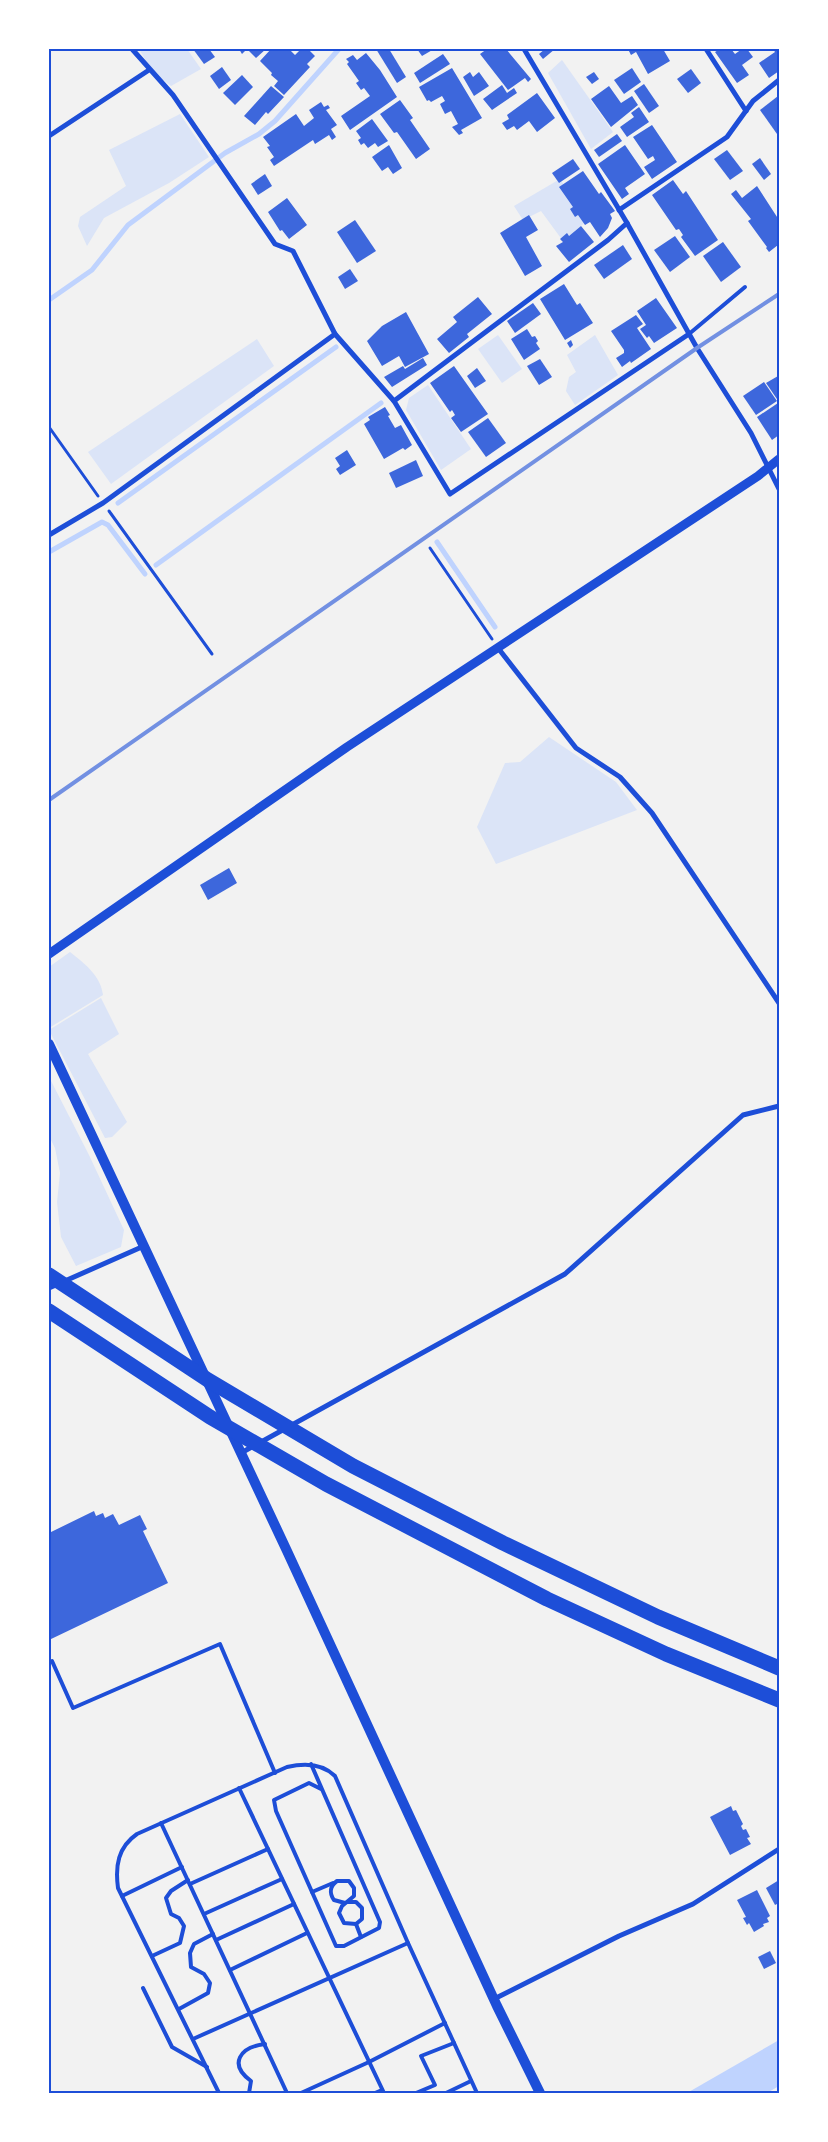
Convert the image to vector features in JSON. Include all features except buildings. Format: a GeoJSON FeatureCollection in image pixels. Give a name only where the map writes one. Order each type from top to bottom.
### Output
{"type":"FeatureCollection","features":[{"type":"Feature","properties":{"kind":"highway"},"geometry":{"type":"LineString","coordinates":[[49,1274],[208,1380],[353,1466],[520,1552],[658,1617],[779,1668]]}},
{"type":"Feature","properties":{"kind":"highway"},"geometry":{"type":"LineString","coordinates":[[49,1311],[210,1417],[326,1484],[548,1599],[666,1654],[779,1700]]}},
{"type":"Feature","properties":{"kind":"main road"},"geometry":{"type":"LineString","coordinates":[[49,1044],[494,1999],[540,2093]]}},
{"type":"Feature","properties":{"kind":"street"},"geometry":{"type":"LineString","coordinates":[[132,49],[173,95],[276,244],[292,251],[335,334],[394,401],[450,494],[688,334]]}},
{"type":"Feature","properties":{"kind":"street"},"geometry":{"type":"LineString","coordinates":[[524,49],[627,222],[688,334],[751,433],[770,467],[779,489]]}},
{"type":"Feature","properties":{"kind":"street"},"geometry":{"type":"LineString","coordinates":[[706,49],[746,111]]}},
{"type":"Feature","properties":{"kind":"street"},"geometry":{"type":"LineString","coordinates":[[49,136],[149,70]]}},
{"type":"Feature","properties":{"kind":"street"},"geometry":{"type":"LineString","coordinates":[[619,210],[727,137],[754,101],[779,80]]}},
{"type":"Feature","properties":{"kind":"street"},"geometry":{"type":"LineString","coordinates":[[394,401],[608,240],[627,222]]}},
{"type":"Feature","properties":{"kind":"street"},"geometry":{"type":"LineString","coordinates":[[49,535],[103,503],[335,334]]}},
{"type":"Feature","properties":{"kind":"street"},"geometry":{"type":"LineString","coordinates":[[49,954],[347,747],[758,476],[779,459]]}},
{"type":"Feature","properties":{"kind":"street"},"geometry":{"type":"LineString","coordinates":[[498,648],[576,748],[620,777],[652,813],[779,1002]]}},
{"type":"Feature","properties":{"kind":"street"},"geometry":{"type":"LineString","coordinates":[[241,1453],[565,1274],[743,1115],[779,1106]]}},
{"type":"Feature","properties":{"kind":"street"},"geometry":{"type":"LineString","coordinates":[[49,1288],[144,1246]]}},
{"type":"Feature","properties":{"kind":"street"},"geometry":{"type":"LineString","coordinates":[[494,1999],[620,1936],[693,1904],[779,1850]]}},
{"type":"Feature","properties":{"kind":"lane"},"geometry":{"type":"LineString","coordinates":[[688,334],[745,287]]}},
{"type":"Feature","properties":{"kind":"lane"},"geometry":{"type":"LineString","coordinates":[[52,1662],[73,1708],[220,1644],[275,1773]]}},
{"type":"Feature","properties":{"kind":"lane"},"geometry":{"type":"LineString","coordinates":[[219,2093],[118,1888],[116,1872],[123,1847],[136,1834],[239,1788],[299,1764],[310,1764],[335,1776],[408,1943],[477,2093]]}},
{"type":"Feature","properties":{"kind":"lane"},"geometry":{"type":"LineString","coordinates":[[310,1764],[380,1922],[379,1928],[344,1946],[336,1946],[276,1811],[274,1800],[308,1783],[321,1789]]}},
{"type":"Feature","properties":{"kind":"lane"},"geometry":{"type":"LineString","coordinates":[[239,1788],[383,2091],[375,2093]]}},
{"type":"Feature","properties":{"kind":"lane"},"geometry":{"type":"LineString","coordinates":[[162,1823],[287,2093]]}},
{"type":"Feature","properties":{"kind":"lane"},"geometry":{"type":"LineString","coordinates":[[152,1956],[180,1943],[184,1926],[179,1918],[171,1914],[166,1898],[171,1891],[268,1849]]}},
{"type":"Feature","properties":{"kind":"lane"},"geometry":{"type":"LineString","coordinates":[[122,1896],[182,1867]]}},
{"type":"Feature","properties":{"kind":"lane"},"geometry":{"type":"LineString","coordinates":[[204,1914],[282,1879]]}},
{"type":"Feature","properties":{"kind":"lane"},"geometry":{"type":"LineString","coordinates":[[312,1892],[334,1883],[345,1880],[352,1884],[354,1896],[346,1903],[340,1910],[342,1921],[348,1925],[356,1924],[362,1919],[362,1908],[356,1902],[346,1903],[337,1902],[332,1897],[330,1890],[334,1883]]}},
{"type":"Feature","properties":{"kind":"lane"},"geometry":{"type":"LineString","coordinates":[[216,1940],[294,1904]]}},
{"type":"Feature","properties":{"kind":"lane"},"geometry":{"type":"LineString","coordinates":[[356,1924],[361,1937]]}},
{"type":"Feature","properties":{"kind":"lane"},"geometry":{"type":"LineString","coordinates":[[230,1970],[307,1932]]}},
{"type":"Feature","properties":{"kind":"lane"},"geometry":{"type":"LineString","coordinates":[[179,2009],[208,1994],[210,1984],[204,1974],[191,1966],[190,1953],[194,1944],[213,1934]]}},
{"type":"Feature","properties":{"kind":"lane"},"geometry":{"type":"LineString","coordinates":[[193,2039],[328,1977],[408,1943]]}},
{"type":"Feature","properties":{"kind":"lane"},"geometry":{"type":"LineString","coordinates":[[143,1988],[172,2047],[207,2068]]}},
{"type":"Feature","properties":{"kind":"lane"},"geometry":{"type":"LineString","coordinates":[[301,2093],[445,2023]]}},
{"type":"Feature","properties":{"kind":"lane"},"geometry":{"type":"LineString","coordinates":[[416,2093],[435,2085],[421,2056],[454,2043]]}},
{"type":"Feature","properties":{"kind":"lane"},"geometry":{"type":"LineString","coordinates":[[249,2093],[251,2081],[240,2070],[239,2062],[241,2055],[245,2049],[265,2044]]}},
{"type":"Feature","properties":{"kind":"lane"},"geometry":{"type":"LineString","coordinates":[[446,2093],[472,2080]]}},
{"type":"Feature","properties":{"kind":"path"},"geometry":{"type":"LineString","coordinates":[[49,427],[212,654]]}},
{"type":"Feature","properties":{"kind":"path"},"geometry":{"type":"LineString","coordinates":[[430,548],[498,648]]}},
{"type":"Feature","properties":{"kind":"shaded area"},"geometry":{"type":"Polygon","coordinates":[[[139,49],[187,49],[201,69],[171,86],[152,71],[139,49]]]}},
{"type":"Feature","properties":{"kind":"shaded area"},"geometry":{"type":"Polygon","coordinates":[[[562,60],[613,132],[591,149],[548,73],[562,60]]]}},
{"type":"Feature","properties":{"kind":"shaded area"},"geometry":{"type":"Polygon","coordinates":[[[180,114],[209,157],[169,183],[104,218],[87,246],[78,226],[80,217],[126,186],[109,150],[180,114]]]}},
{"type":"Feature","properties":{"kind":"shaded area"},"geometry":{"type":"Polygon","coordinates":[[[560,179],[588,220],[563,241],[541,211],[523,220],[514,206],[560,179]]]}},
{"type":"Feature","properties":{"kind":"shaded area"},"geometry":{"type":"Polygon","coordinates":[[[498,335],[522,369],[502,383],[478,349],[498,335]]]}},
{"type":"Feature","properties":{"kind":"shaded area"},"geometry":{"type":"Polygon","coordinates":[[[595,335],[618,375],[575,405],[566,391],[569,377],[576,372],[567,355],[595,335]]]}},
{"type":"Feature","properties":{"kind":"shaded area"},"geometry":{"type":"Polygon","coordinates":[[[257,339],[274,366],[111,484],[88,452],[257,339]]]}},
{"type":"Feature","properties":{"kind":"shaded area"},"geometry":{"type":"Polygon","coordinates":[[[428,385],[471,449],[441,470],[406,410],[409,398],[428,385]]]}},
{"type":"Feature","properties":{"kind":"shaded area"},"geometry":{"type":"Polygon","coordinates":[[[549,737],[616,782],[637,810],[496,864],[477,827],[505,763],[520,762],[549,737]]]}},
{"type":"Feature","properties":{"kind":"shaded area"},"geometry":{"type":"Polygon","coordinates":[[[70,952],[96,976],[103,995],[49,1028],[49,967],[70,952]]]}},
{"type":"Feature","properties":{"kind":"shaded area"},"geometry":{"type":"Polygon","coordinates":[[[101,998],[119,1034],[88,1054],[127,1122],[112,1137],[105,1138],[49,1030],[101,998]]]}},
{"type":"Feature","properties":{"kind":"shaded area"},"geometry":{"type":"Polygon","coordinates":[[[49,1077],[89,1155],[124,1230],[121,1247],[76,1266],[61,1237],[57,1202],[60,1173],[55,1148],[49,1136],[49,1077]]]}},
{"type":"Feature","properties":{"kind":"water"},"geometry":{"type":"Polygon","coordinates":[[[779,2040],[779,2086],[767,2093],[687,2093],[779,2040]]]}},
{"type":"Feature","properties":{"kind":"waterway"},"geometry":{"type":"LineString","coordinates":[[49,300],[92,270],[128,225],[225,153],[259,134],[275,121],[339,49]]}},
{"type":"Feature","properties":{"kind":"waterway"},"geometry":{"type":"LineString","coordinates":[[118,503],[336,347]]}},
{"type":"Feature","properties":{"kind":"waterway"},"geometry":{"type":"LineString","coordinates":[[156,565],[381,403]]}},
{"type":"Feature","properties":{"kind":"waterway"},"geometry":{"type":"LineString","coordinates":[[49,552],[102,522],[108,525],[145,574]]}},
{"type":"Feature","properties":{"kind":"waterway"},"geometry":{"type":"LineString","coordinates":[[437,542],[495,627]]}},
{"type":"Feature","properties":{"kind":"railway"},"geometry":{"type":"LineString","coordinates":[[49,800],[697,348],[779,294]]}}]}
